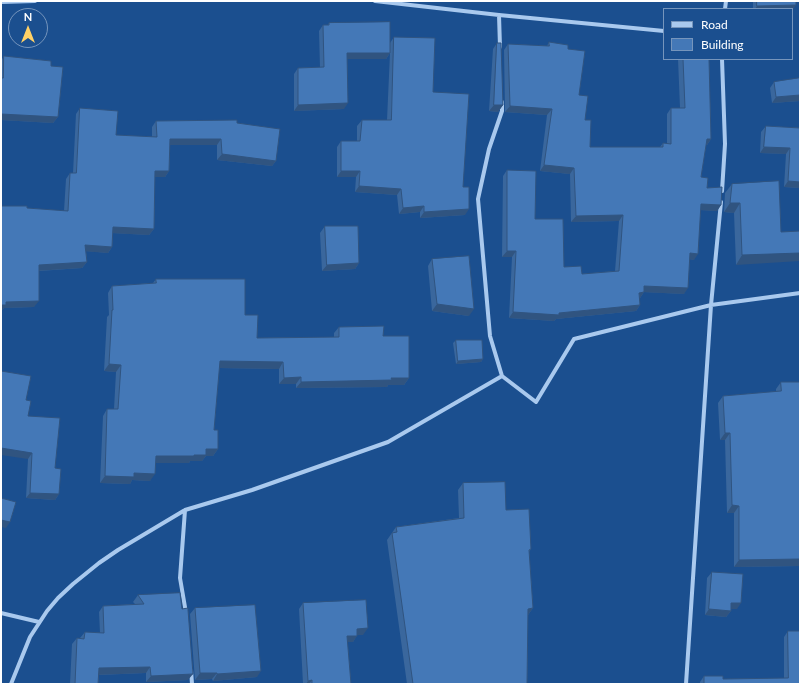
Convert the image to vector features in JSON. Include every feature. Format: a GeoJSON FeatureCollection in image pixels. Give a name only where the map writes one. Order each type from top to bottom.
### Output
{"type":"FeatureCollection","features":[{"type":"Feature","properties":{"kind":"street"},"geometry":{"type":"LineString","coordinates":[[1,2],[35,1]]}},
{"type":"Feature","properties":{"kind":"street"},"geometry":{"type":"LineString","coordinates":[[375,1],[663,31]]}},
{"type":"Feature","properties":{"kind":"street"},"geometry":{"type":"LineString","coordinates":[[499,15],[500,55]]}},
{"type":"Feature","properties":{"kind":"street"},"geometry":{"type":"LineString","coordinates":[[686,684],[712,305],[725,144],[722,60]]}},
{"type":"Feature","properties":{"kind":"street"},"geometry":{"type":"LineString","coordinates":[[501,95],[502,111],[489,149],[478,200],[490,336],[502,376],[536,402],[574,340],[712,305],[800,294]]}},
{"type":"Feature","properties":{"kind":"street"},"geometry":{"type":"LineString","coordinates":[[12,684],[28,641],[39,622],[58,598],[99,563],[185,510],[252,490],[388,442],[502,376]]}},
{"type":"Feature","properties":{"kind":"street"},"geometry":{"type":"LineString","coordinates":[[185,510],[180,578],[187,616]]}},
{"type":"Feature","properties":{"kind":"street"},"geometry":{"type":"LineString","coordinates":[[1,614],[39,622]]}},
{"type":"Feature","properties":{"kind":"street"},"geometry":{"type":"LineString","coordinates":[[191,661],[192,684]]}},
{"type":"Feature","properties":{"kind":"building"},"geometry":{"type":"Polygon","coordinates":[[[757,1],[796,1],[796,5],[757,6],[757,1]]]}},
{"type":"Feature","properties":{"kind":"building"},"geometry":{"type":"Polygon","coordinates":[[[390,22],[390,53],[347,53],[348,103],[298,105],[298,68],[324,67],[323,25],[329,25],[329,23],[390,22]]]}},
{"type":"Feature","properties":{"kind":"building"},"geometry":{"type":"Polygon","coordinates":[[[394,37],[435,38],[433,92],[469,94],[463,187],[469,187],[469,209],[424,212],[424,206],[403,208],[401,189],[359,186],[360,171],[341,171],[341,141],[360,141],[362,120],[391,120],[394,37]]]}},
{"type":"Feature","properties":{"kind":"building"},"geometry":{"type":"Polygon","coordinates":[[[549,42],[568,45],[568,49],[585,51],[579,95],[588,96],[585,120],[591,120],[590,147],[663,147],[663,143],[671,144],[671,108],[685,108],[683,60],[709,60],[711,139],[707,139],[701,177],[708,178],[707,188],[722,187],[721,205],[701,204],[698,254],[690,253],[688,288],[644,286],[644,292],[639,293],[640,305],[559,313],[559,315],[513,312],[516,251],[507,251],[507,170],[536,171],[535,219],[563,219],[564,267],[581,266],[582,274],[619,271],[623,215],[576,216],[574,168],[544,165],[552,109],[510,106],[508,44],[549,46],[549,42]]]}},
{"type":"Feature","properties":{"kind":"building"},"geometry":{"type":"Polygon","coordinates":[[[497,43],[501,43],[503,105],[494,105],[497,43]]]}},
{"type":"Feature","properties":{"kind":"building"},"geometry":{"type":"Polygon","coordinates":[[[4,56],[51,61],[51,66],[63,67],[58,117],[1,114],[1,78],[3,78],[4,56]]]}},
{"type":"Feature","properties":{"kind":"building"},"geometry":{"type":"Polygon","coordinates":[[[800,78],[800,95],[776,97],[774,82],[800,78]]]}},
{"type":"Feature","properties":{"kind":"building"},"geometry":{"type":"Polygon","coordinates":[[[80,108],[118,111],[116,135],[157,137],[156,121],[237,120],[237,123],[280,129],[276,161],[222,154],[221,139],[170,139],[169,171],[155,171],[154,229],[113,227],[112,247],[85,245],[87,262],[39,265],[39,301],[6,302],[6,305],[1,305],[1,206],[27,206],[27,208],[68,211],[70,173],[76,173],[80,108]]]}},
{"type":"Feature","properties":{"kind":"building"},"geometry":{"type":"Polygon","coordinates":[[[766,126],[800,128],[800,182],[788,181],[790,148],[764,147],[766,126]]]}},
{"type":"Feature","properties":{"kind":"building"},"geometry":{"type":"Polygon","coordinates":[[[779,181],[781,232],[800,231],[800,253],[742,255],[740,203],[730,203],[732,184],[779,181]]]}},
{"type":"Feature","properties":{"kind":"building"},"geometry":{"type":"Polygon","coordinates":[[[325,226],[358,226],[359,263],[327,265],[325,226]]]}},
{"type":"Feature","properties":{"kind":"building"},"geometry":{"type":"Polygon","coordinates":[[[469,256],[474,309],[437,304],[432,259],[469,256]]]}},
{"type":"Feature","properties":{"kind":"building"},"geometry":{"type":"Polygon","coordinates":[[[156,279],[245,279],[245,315],[258,315],[257,338],[339,337],[339,327],[384,326],[383,336],[409,336],[409,378],[391,378],[392,380],[301,382],[301,377],[284,378],[283,362],[220,361],[214,430],[218,430],[218,449],[206,449],[206,455],[156,456],[155,474],[134,473],[134,477],[105,476],[107,409],[118,409],[121,365],[109,364],[113,310],[112,286],[156,283],[156,279]]]}},
{"type":"Feature","properties":{"kind":"building"},"geometry":{"type":"Polygon","coordinates":[[[456,340],[482,340],[483,359],[458,361],[456,340]]]}},
{"type":"Feature","properties":{"kind":"building"},"geometry":{"type":"Polygon","coordinates":[[[1,371],[31,376],[26,400],[31,401],[28,416],[60,418],[55,468],[61,469],[59,494],[30,493],[32,453],[1,448],[1,371]]]}},
{"type":"Feature","properties":{"kind":"building"},"geometry":{"type":"Polygon","coordinates":[[[781,382],[800,382],[800,559],[739,560],[739,506],[732,505],[730,433],[725,433],[723,396],[781,391],[781,382]]]}},
{"type":"Feature","properties":{"kind":"building"},"geometry":{"type":"Polygon","coordinates":[[[505,482],[506,510],[529,509],[531,549],[529,550],[533,608],[528,609],[527,684],[413,684],[392,533],[397,532],[396,527],[464,518],[463,483],[505,482]]]}},
{"type":"Feature","properties":{"kind":"building"},"geometry":{"type":"Polygon","coordinates":[[[1,498],[16,502],[10,522],[1,520],[1,498]]]}},
{"type":"Feature","properties":{"kind":"building"},"geometry":{"type":"Polygon","coordinates":[[[712,572],[743,574],[741,603],[731,603],[731,611],[709,609],[712,572]]]}},
{"type":"Feature","properties":{"kind":"building"},"geometry":{"type":"Polygon","coordinates":[[[180,593],[182,609],[188,608],[193,674],[151,676],[150,667],[99,668],[98,684],[75,684],[77,638],[84,639],[85,632],[104,633],[103,606],[144,604],[138,595],[180,593]]]}},
{"type":"Feature","properties":{"kind":"building"},"geometry":{"type":"Polygon","coordinates":[[[366,600],[368,628],[357,629],[357,636],[347,636],[351,684],[312,684],[312,680],[308,681],[303,603],[366,600]]]}},
{"type":"Feature","properties":{"kind":"building"},"geometry":{"type":"Polygon","coordinates":[[[255,605],[261,671],[217,674],[200,673],[195,608],[255,605]]]}},
{"type":"Feature","properties":{"kind":"building"},"geometry":{"type":"Polygon","coordinates":[[[788,631],[800,631],[800,684],[704,684],[704,676],[723,676],[723,679],[788,678],[788,631]]]}}]}
